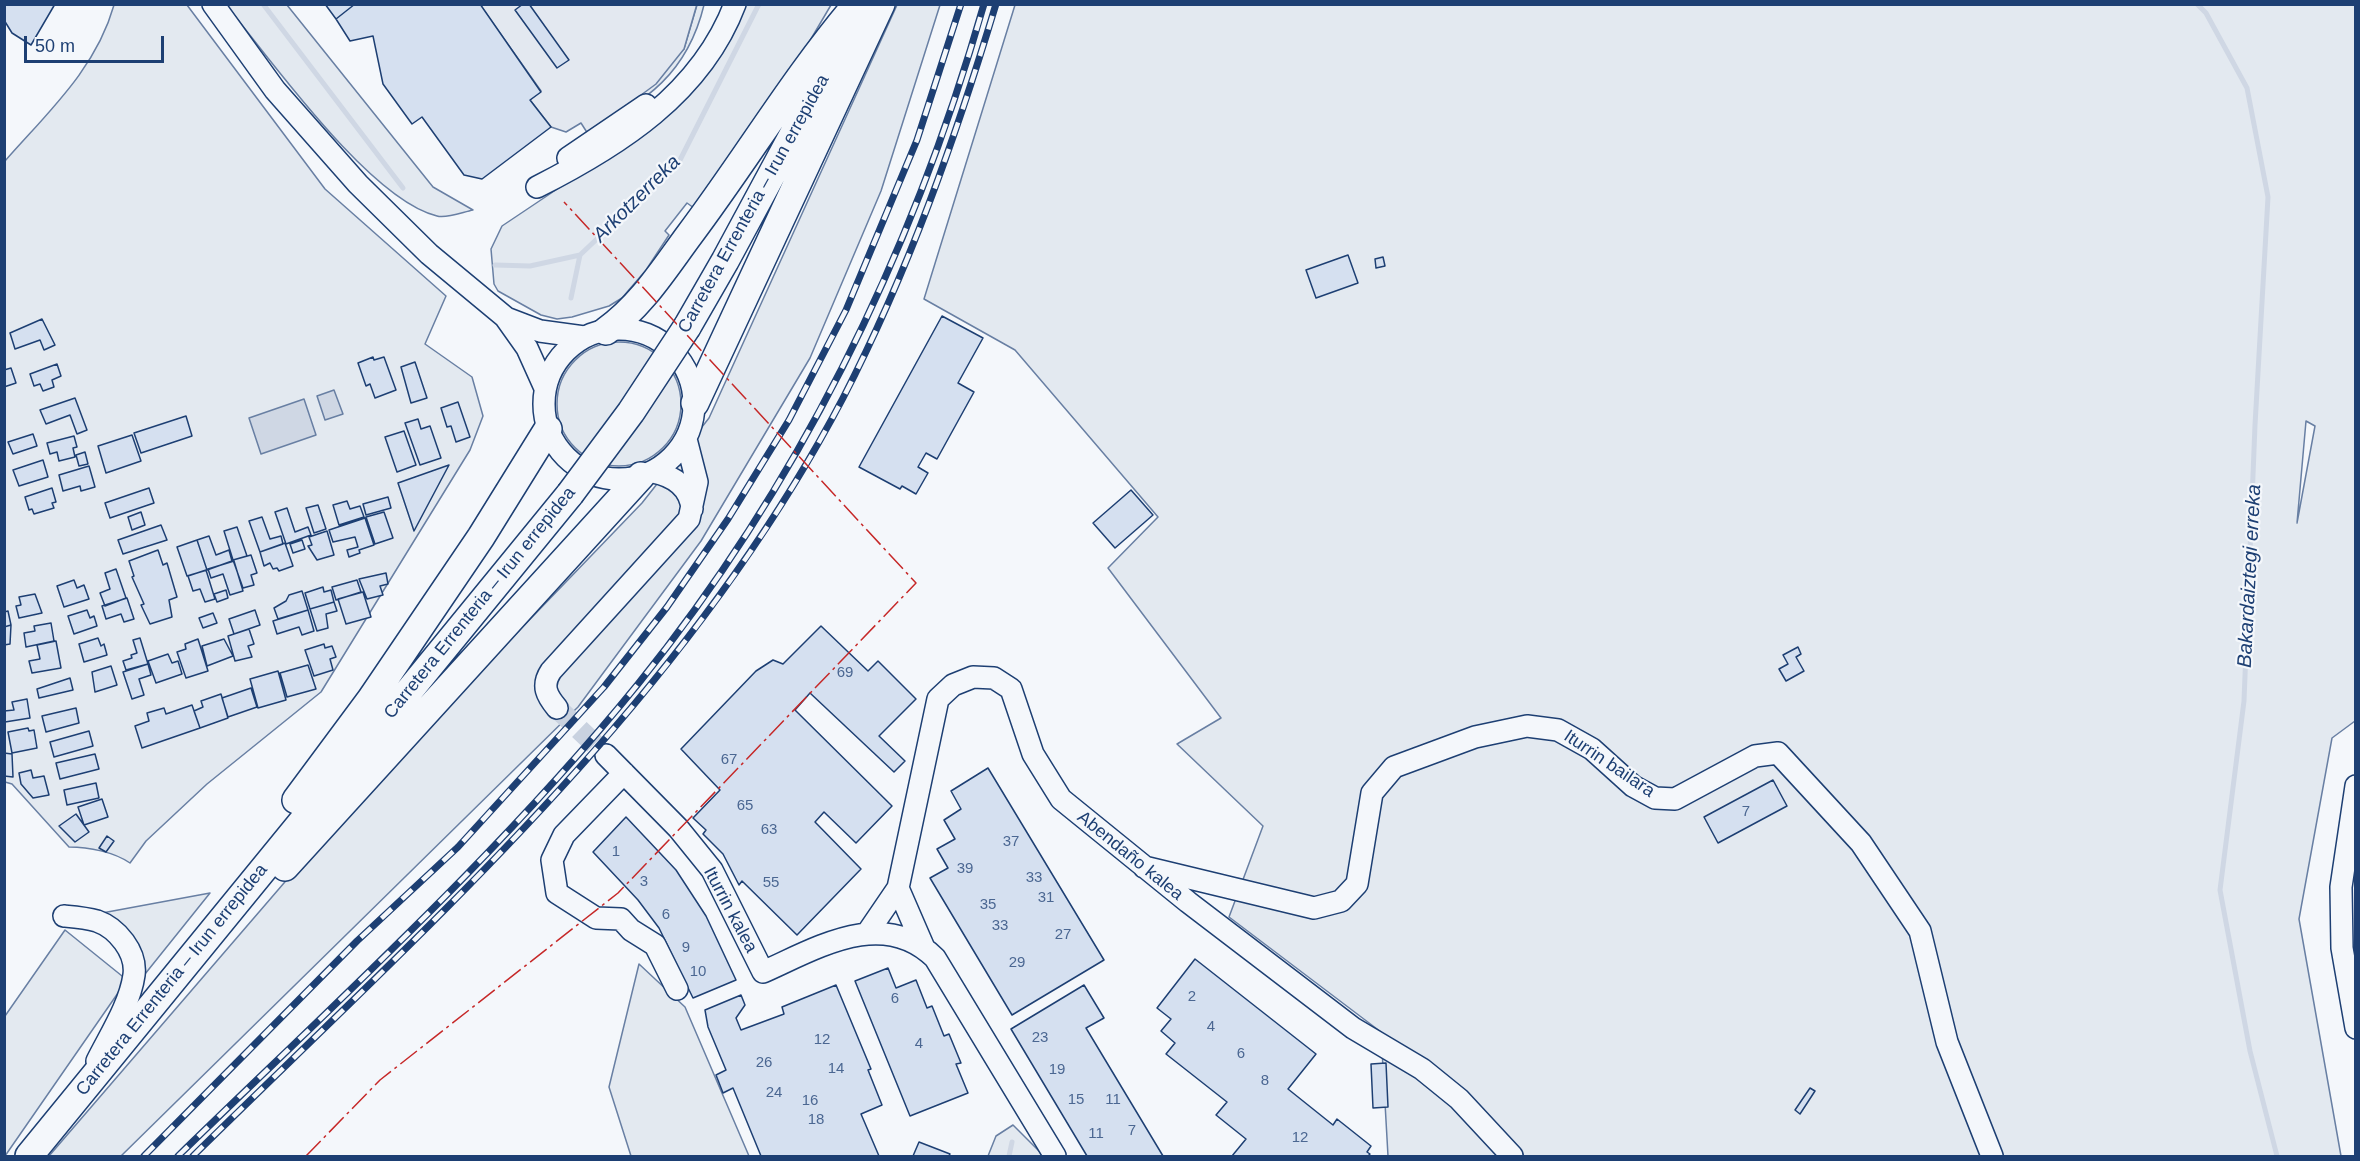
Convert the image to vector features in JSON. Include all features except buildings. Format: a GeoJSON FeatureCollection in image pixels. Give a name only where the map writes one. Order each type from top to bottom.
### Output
{"type":"FeatureCollection","features":[{"type":"Feature","properties":{"kind":"main road"},"geometry":{"type":"LineString","coordinates":[[595,334],[640,301],[720,193],[816,53],[857,4]]}},
{"type":"Feature","properties":{"kind":"main road","name":"Carretera Errenteria – Irun errepidea"},"geometry":{"type":"LineString","coordinates":[[29,1156],[193,952],[570,494],[631,412],[687,327],[725,261],[863,4]]}},
{"type":"Feature","properties":{"kind":"main road"},"geometry":{"type":"LineString","coordinates":[[695,403],[881,4]]}},
{"type":"Feature","properties":{"kind":"main road"},"geometry":{"type":"LineString","coordinates":[[234,902],[237,879],[371,699],[482,537],[548,429]]}},
{"type":"Feature","properties":{"kind":"main road"},"geometry":{"type":"LineString","coordinates":[[193,952],[227,932],[647,474]]}},
{"type":"Feature","properties":{"kind":"street"},"geometry":{"type":"LineString","coordinates":[[213,4],[275,90],[357,184],[429,254],[505,317],[527,348],[545,388]]}},
{"type":"Feature","properties":{"kind":"street"},"geometry":{"type":"LineString","coordinates":[[723,4],[707,40],[682,75],[648,104],[580,148],[537,187],[615,144],[647,121],[675,96],[708,57],[735,4]]}},
{"type":"Feature","properties":{"kind":"street"},"geometry":{"type":"LineString","coordinates":[[580,148],[647,121]]}},
{"type":"Feature","properties":{"kind":"street"},"geometry":{"type":"LineString","coordinates":[[505,317],[540,331],[595,334],[641,331],[665,344],[683,364],[693,389],[695,403],[693,421],[678,452],[647,474]]}},
{"type":"Feature","properties":{"kind":"street"},"geometry":{"type":"LineString","coordinates":[[595,334],[559,358],[545,388],[544,409],[548,429],[561,452],[587,472],[619,479],[647,474],[673,477],[681,483],[689,496],[692,511]]}},
{"type":"Feature","properties":{"kind":"street"},"geometry":{"type":"LineString","coordinates":[[557,708],[546,695],[547,676],[689,519],[697,482],[686,439]]}},
{"type":"Feature","properties":{"kind":"street","name":"Abendaño kalea"},"geometry":{"type":"LineString","coordinates":[[898,888],[938,699],[953,685],[974,677],[994,678],[1011,689],[1033,754],[1060,799],[1144,867],[1353,1028],[1422,1069],[1459,1099],[1512,1156]]}},
{"type":"Feature","properties":{"kind":"street","name":"Iturrin bailara"},"geometry":{"type":"LineString","coordinates":[[1144,867],[1314,908],[1341,901],[1357,884],[1372,793],[1394,767],[1491,732],[1527,726],[1558,730],[1592,749],[1633,786],[1655,798],[1675,799],[1755,756],[1778,753],[1861,843],[1920,931],[1947,1042],[1992,1156]]}},
{"type":"Feature","properties":{"kind":"street","name":"Iturrin kalea"},"geometry":{"type":"LineString","coordinates":[[606,755],[678,828],[712,870],[763,972],[831,942],[868,932],[895,935],[924,948],[934,958],[1055,1156]]}},
{"type":"Feature","properties":{"kind":"street"},"geometry":{"type":"LineString","coordinates":[[624,773],[564,835],[552,860],[557,893],[596,918],[621,919],[631,930],[655,945],[677,989]]}},
{"type":"Feature","properties":{"kind":"street"},"geometry":{"type":"LineString","coordinates":[[2355,786],[2341,887],[2342,948],[2355,1028]]}},
{"type":"Feature","properties":{"kind":"street"},"geometry":{"type":"LineString","coordinates":[[868,932],[898,888]]}},
{"type":"Feature","properties":{"kind":"street"},"geometry":{"type":"LineString","coordinates":[[898,888],[924,948]]}},
{"type":"Feature","properties":{"kind":"street"},"geometry":{"type":"LineString","coordinates":[[64,916],[96,921],[113,929],[128,947],[135,973],[122,1010],[84,1087]]}},
{"type":"Feature","properties":{"kind":"shaded area"},"geometry":{"type":"Polygon","coordinates":[[[697,4],[684,49],[656,84],[588,134],[581,123],[566,132],[551,127],[530,100],[541,91],[480,5],[697,4]]]}},
{"type":"Feature","properties":{"kind":"shaded area"},"geometry":{"type":"Polygon","coordinates":[[[114,5],[187,5],[325,189],[446,296],[425,344],[472,377],[483,416],[470,450],[321,692],[207,784],[146,841],[130,863],[101,851],[69,847],[12,784],[5,782],[5,161],[54,107],[83,70],[106,28],[114,5]]]}},
{"type":"Feature","properties":{"kind":"shaded area"},"geometry":{"type":"Polygon","coordinates":[[[226,5],[287,5],[433,187],[473,210],[450,216],[437,216],[411,205],[382,184],[323,125],[226,5]]]}},
{"type":"Feature","properties":{"kind":"shaded area"},"geometry":{"type":"Polygon","coordinates":[[[697,5],[704,5],[697,29],[687,50],[662,83],[629,109],[588,134],[684,49],[697,5]]]}},
{"type":"Feature","properties":{"kind":"shaded area"},"geometry":{"type":"Polygon","coordinates":[[[740,5],[831,5],[795,66],[694,208],[687,203],[665,231],[669,235],[646,270],[622,298],[609,306],[572,317],[557,319],[541,315],[498,291],[494,284],[491,249],[502,226],[611,153],[740,5]]]}},
{"type":"Feature","properties":{"kind":"shaded area"},"geometry":{"type":"Polygon","coordinates":[[[897,5],[940,5],[881,191],[810,358],[701,541],[578,707],[121,1156],[49,1156],[352,804],[642,503],[709,418],[897,5]]]}},
{"type":"Feature","properties":{"kind":"shaded area"},"geometry":{"type":"Polygon","coordinates":[[[1015,5],[2355,5],[2355,721],[2332,738],[2299,919],[2341,1156],[1388,1156],[1381,1032],[1229,917],[1263,826],[1177,744],[1221,718],[1108,568],[1158,517],[1015,350],[924,299],[1015,5]],[[2306,421],[2297,523],[2315,426],[2306,421]]]}},
{"type":"Feature","properties":{"kind":"shaded area"},"geometry":{"type":"Polygon","coordinates":[[[619,342],[643,347],[663,360],[676,380],[681,404],[676,428],[663,448],[643,461],[619,466],[595,461],[575,448],[562,428],[557,404],[562,380],[575,360],[595,347],[619,342]]]}},
{"type":"Feature","properties":{"kind":"shaded area"},"geometry":{"type":"Polygon","coordinates":[[[334,390],[343,414],[325,420],[317,396],[334,390]]]}},
{"type":"Feature","properties":{"kind":"shaded area"},"geometry":{"type":"Polygon","coordinates":[[[304,399],[316,435],[261,454],[249,418],[304,399]]]}},
{"type":"Feature","properties":{"kind":"shaded area"},"geometry":{"type":"Polygon","coordinates":[[[210,893],[141,979],[138,956],[128,933],[102,913],[210,893]]]}},
{"type":"Feature","properties":{"kind":"shaded area"},"geometry":{"type":"Polygon","coordinates":[[[65,930],[127,980],[5,1156],[5,1016],[65,930]]]}},
{"type":"Feature","properties":{"kind":"shaded area"},"geometry":{"type":"Polygon","coordinates":[[[639,964],[685,1007],[749,1156],[631,1156],[609,1087],[639,964]]]}},
{"type":"Feature","properties":{"kind":"shaded area"},"geometry":{"type":"Polygon","coordinates":[[[1013,1125],[1042,1156],[988,1156],[996,1136],[1013,1125]]]}},
{"type":"Feature","properties":{"kind":"waterway"},"geometry":{"type":"LineString","coordinates":[[263,4],[403,188]]}},
{"type":"Feature","properties":{"kind":"waterway","name":"Arkotzerreka"},"geometry":{"type":"LineString","coordinates":[[571,298],[580,255],[680,160],[759,4]]}},
{"type":"Feature","properties":{"kind":"waterway","name":"Bakardaiztegi erreka"},"geometry":{"type":"LineString","coordinates":[[2197,4],[2206,13],[2247,88],[2268,197],[2255,425],[2244,701],[2220,890],[2250,1051],[2277,1156]]}},
{"type":"Feature","properties":{"kind":"waterway"},"geometry":{"type":"LineString","coordinates":[[495,265],[530,266],[580,255]]}},
{"type":"Feature","properties":{"kind":"waterway","name":"Arkotzerreka"},"geometry":{"type":"LineString","coordinates":[[1009,1156],[1012,1142]]}},
{"type":"Feature","properties":{"kind":"tunnel"},"geometry":{"type":"LineString","coordinates":[[557,708],[606,755]]}},
{"type":"Feature","properties":{"kind":"railway"},"geometry":{"type":"LineString","coordinates":[[144,1156],[357,941],[458,847],[604,687],[667,607],[728,519],[789,420],[846,310],[917,140],[961,4]]}},
{"type":"Feature","properties":{"kind":"railway"},"geometry":{"type":"LineString","coordinates":[[178,1156],[415,927],[530,808],[638,684],[696,607],[750,528],[800,446],[845,362],[886,275],[923,187],[984,4]]}},
{"type":"Feature","properties":{"kind":"railway"},"geometry":{"type":"LineString","coordinates":[[193,1156],[462,893],[548,802],[631,708],[709,610],[780,507],[843,398],[867,350],[909,254],[947,155],[996,4]]}},
{"type":"Feature","properties":{"kind":"power"},"geometry":{"type":"LineString","coordinates":[[306,1156],[380,1080],[618,893],[916,583],[564,202]]}}]}
